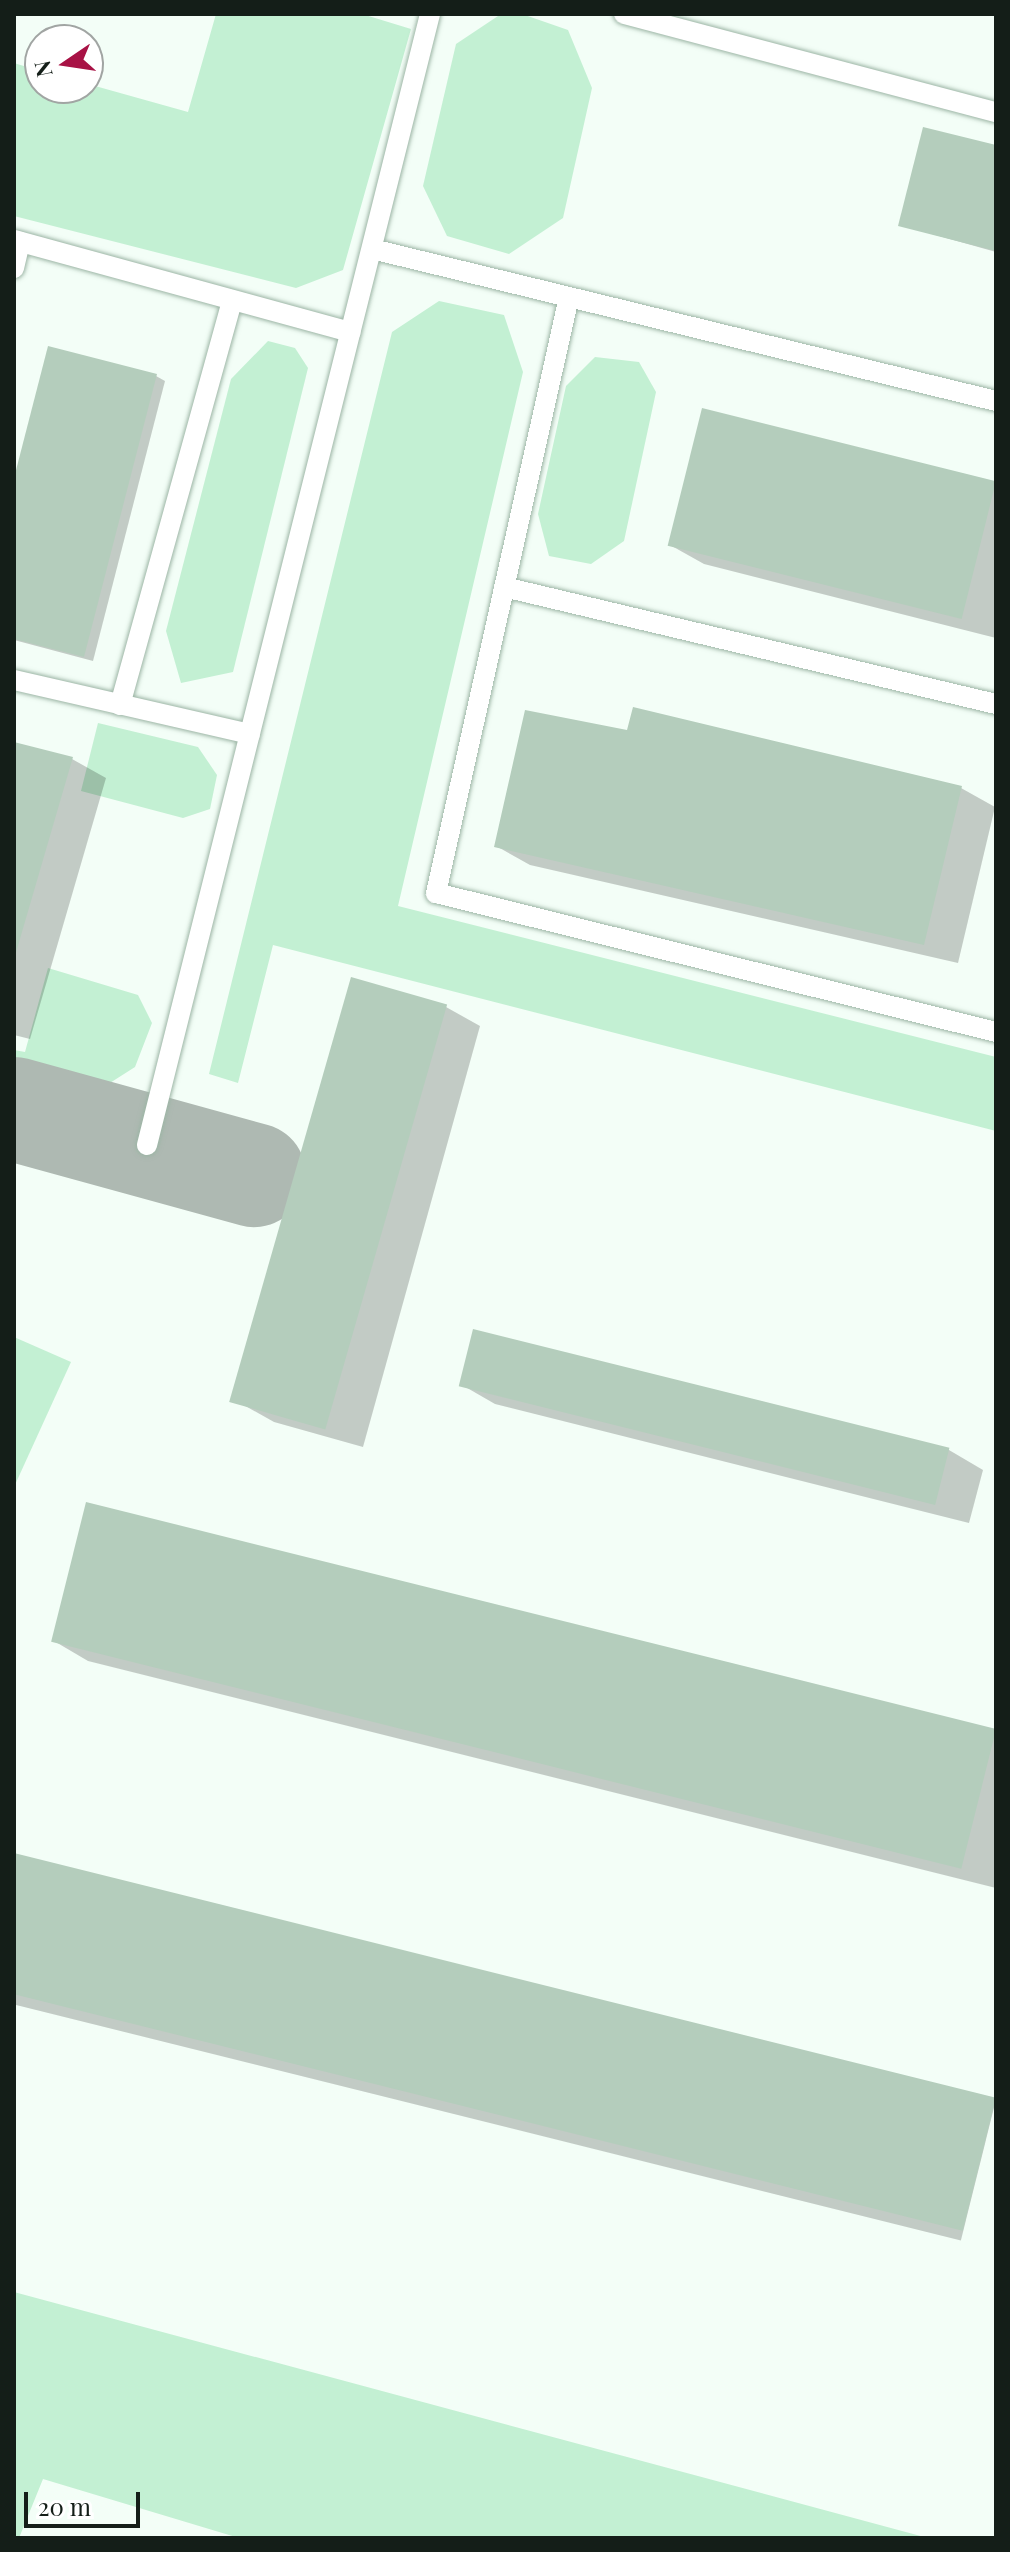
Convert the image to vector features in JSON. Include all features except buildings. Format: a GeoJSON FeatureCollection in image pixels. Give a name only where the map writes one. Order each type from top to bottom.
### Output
{"type":"FeatureCollection","features":[{"type":"Feature","properties":{"kind":"lane"},"geometry":{"type":"LineString","coordinates":[[147,1145],[430,14]]}},
{"type":"Feature","properties":{"kind":"lane"},"geometry":{"type":"LineString","coordinates":[[624,14],[996,112]]}},
{"type":"Feature","properties":{"kind":"lane"},"geometry":{"type":"LineString","coordinates":[[14,268],[17,241],[351,332]]}},
{"type":"Feature","properties":{"kind":"lane"},"geometry":{"type":"LineString","coordinates":[[372,249],[996,401]]}},
{"type":"Feature","properties":{"kind":"lane"},"geometry":{"type":"LineString","coordinates":[[569,297],[436,893],[996,1032]]}},
{"type":"Feature","properties":{"kind":"lane"},"geometry":{"type":"LineString","coordinates":[[120,705],[232,300]]}},
{"type":"Feature","properties":{"kind":"lane"},"geometry":{"type":"LineString","coordinates":[[504,587],[996,704]]}},
{"type":"Feature","properties":{"kind":"lane"},"geometry":{"type":"LineString","coordinates":[[14,680],[250,734]]}},
{"type":"Feature","properties":{"kind":"green space"},"geometry":{"type":"Polygon","coordinates":[[[216,14],[362,14],[411,29],[343,270],[296,288],[14,216],[14,63],[24,66],[24,104],[104,104],[104,88],[188,112],[216,14]]]}},
{"type":"Feature","properties":{"kind":"green space"},"geometry":{"type":"Polygon","coordinates":[[[501,14],[522,14],[568,30],[592,88],[563,218],[509,254],[447,236],[423,186],[456,44],[501,14]]]}},
{"type":"Feature","properties":{"kind":"green space"},"geometry":{"type":"Polygon","coordinates":[[[439,301],[504,315],[523,372],[398,906],[996,1057],[996,1131],[273,945],[238,1083],[209,1074],[392,332],[439,301]]]}},
{"type":"Feature","properties":{"kind":"green space"},"geometry":{"type":"Polygon","coordinates":[[[268,341],[295,348],[308,368],[233,672],[181,683],[166,631],[231,379],[268,341]]]}},
{"type":"Feature","properties":{"kind":"green space"},"geometry":{"type":"Polygon","coordinates":[[[595,357],[639,362],[656,392],[624,541],[591,564],[549,556],[538,514],[566,386],[595,357]]]}},
{"type":"Feature","properties":{"kind":"green space"},"geometry":{"type":"Polygon","coordinates":[[[98,723],[198,747],[217,775],[210,809],[183,818],[81,791],[98,723]]]}},
{"type":"Feature","properties":{"kind":"green space"},"geometry":{"type":"Polygon","coordinates":[[[48,968],[138,995],[152,1023],[135,1067],[91,1095],[14,1074],[14,1050],[25,1052],[48,968]]]}},
{"type":"Feature","properties":{"kind":"green space"},"geometry":{"type":"Polygon","coordinates":[[[14,1337],[71,1362],[14,1487],[14,1337]]]}},
{"type":"Feature","properties":{"kind":"green space"},"geometry":{"type":"Polygon","coordinates":[[[14,2292],[928,2538],[239,2538],[43,2479],[19,2538],[14,2538],[14,2292]]]}},
{"type":"Feature","properties":{"kind":"taxiway"},"geometry":{"type":"LineString","coordinates":[[14,1109],[254,1175]]}}]}
